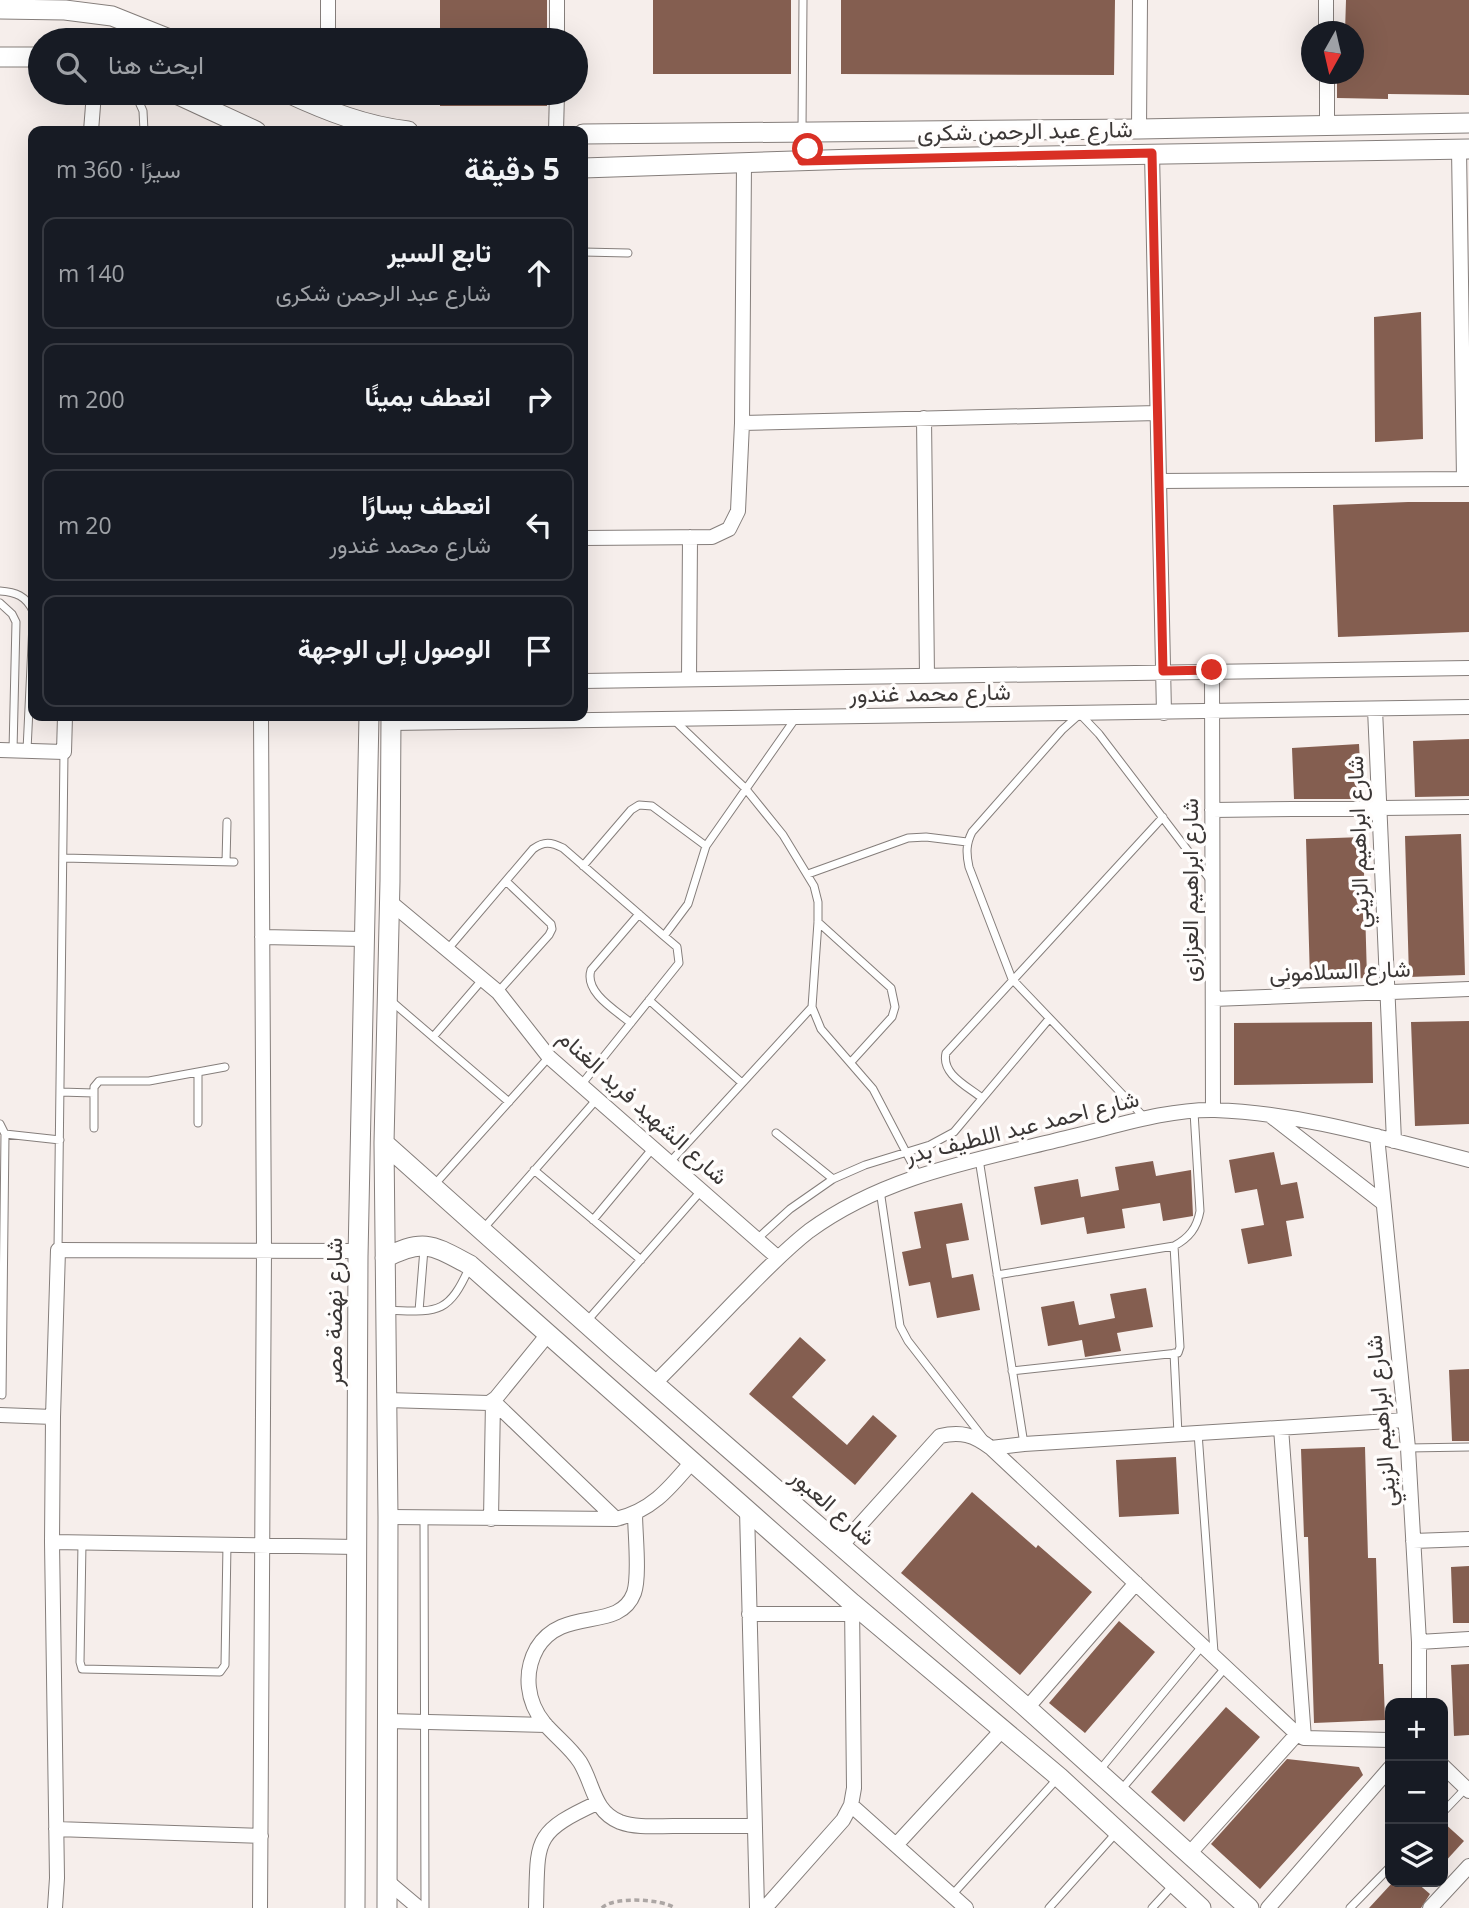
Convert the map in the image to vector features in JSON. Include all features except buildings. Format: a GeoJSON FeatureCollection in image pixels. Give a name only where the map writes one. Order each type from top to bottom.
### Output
{"type":"FeatureCollection","features":[{"type":"Feature","properties":{"kind":"street"},"geometry":{"type":"LineString","coordinates":[[328,0],[328,28]]}},
{"type":"Feature","properties":{"kind":"street"},"geometry":{"type":"LineString","coordinates":[[557,0],[557,28]]}},
{"type":"Feature","properties":{"kind":"street"},"geometry":{"type":"LineString","coordinates":[[1139,129],[1140,0]]}},
{"type":"Feature","properties":{"kind":"street"},"geometry":{"type":"LineString","coordinates":[[1326,0],[1326,21]]}},
{"type":"Feature","properties":{"kind":"street"},"geometry":{"type":"LineString","coordinates":[[0,9],[87,6],[145,28]]}},
{"type":"Feature","properties":{"kind":"street"},"geometry":{"type":"LineString","coordinates":[[0,57],[28,57]]}},
{"type":"Feature","properties":{"kind":"street"},"geometry":{"type":"LineString","coordinates":[[1327,84],[1327,126]]}},
{"type":"Feature","properties":{"kind":"street"},"geometry":{"type":"LineString","coordinates":[[91,126],[92,105]]}},
{"type":"Feature","properties":{"kind":"street"},"geometry":{"type":"LineString","coordinates":[[211,105],[247,126]]}},
{"type":"Feature","properties":{"kind":"street"},"geometry":{"type":"LineString","coordinates":[[334,105],[377,126]]}},
{"type":"Feature","properties":{"kind":"street"},"geometry":{"type":"LineString","coordinates":[[556,126],[557,105]]}},
{"type":"Feature","properties":{"kind":"street","name":"شارع عبد الرحمن شكرى"},"geometry":{"type":"LineString","coordinates":[[588,134],[1139,129],[1469,122]]}},
{"type":"Feature","properties":{"kind":"street"},"geometry":{"type":"LineString","coordinates":[[802,131],[808,149],[802,161]]}},
{"type":"Feature","properties":{"kind":"street"},"geometry":{"type":"LineString","coordinates":[[850,131],[845,143],[850,155],[855,159]]}},
{"type":"Feature","properties":{"kind":"street"},"geometry":{"type":"LineString","coordinates":[[1159,481],[1467,479],[1464,149]]}},
{"type":"Feature","properties":{"kind":"street","name":"شارع عبد الرحمن شكرى"},"geometry":{"type":"LineString","coordinates":[[588,168],[855,159],[1464,149]]}},
{"type":"Feature","properties":{"kind":"street"},"geometry":{"type":"LineString","coordinates":[[1152,153],[1164,713]]}},
{"type":"Feature","properties":{"kind":"street"},"geometry":{"type":"LineString","coordinates":[[588,538],[712,537],[729,529],[738,511],[744,163]]}},
{"type":"Feature","properties":{"kind":"street"},"geometry":{"type":"LineString","coordinates":[[741,423],[1157,413]]}},
{"type":"Feature","properties":{"kind":"street"},"geometry":{"type":"LineString","coordinates":[[923,418],[927,676]]}},
{"type":"Feature","properties":{"kind":"street"},"geometry":{"type":"LineString","coordinates":[[689,679],[690,537]]}},
{"type":"Feature","properties":{"kind":"street","name":"شارع محمد غندور"},"geometry":{"type":"LineString","coordinates":[[588,681],[1469,668]]}},
{"type":"Feature","properties":{"kind":"street","name":"شارع ابراهيم العزازى"},"geometry":{"type":"LineString","coordinates":[[1212,670],[1213,1110]]}},
{"type":"Feature","properties":{"kind":"street","name":"شارع محمد غندور"},"geometry":{"type":"LineString","coordinates":[[588,719],[1469,707]]}},
{"type":"Feature","properties":{"kind":"street","name":"شارع ابراهيم الزيني"},"geometry":{"type":"LineString","coordinates":[[1375,709],[1394,1141]]}},
{"type":"Feature","properties":{"kind":"street"},"geometry":{"type":"LineString","coordinates":[[13,750],[64,752],[65,721]]}},
{"type":"Feature","properties":{"kind":"street"},"geometry":{"type":"LineString","coordinates":[[260,1908],[264,1249],[261,721]]}},
{"type":"Feature","properties":{"kind":"street","name":"شارع نهضة مصر"},"geometry":{"type":"LineString","coordinates":[[355,1908],[358,1251],[369,721]]}},
{"type":"Feature","properties":{"kind":"street"},"geometry":{"type":"LineString","coordinates":[[387,1908],[388,1517],[384,1143],[391,721]]}},
{"type":"Feature","properties":{"kind":"street"},"geometry":{"type":"LineString","coordinates":[[1212,810],[1469,807]]}},
{"type":"Feature","properties":{"kind":"street","name":"شارع الشهيد فريد الغنام"},"geometry":{"type":"LineString","coordinates":[[390,902],[498,992],[549,1057],[778,1257]]}},
{"type":"Feature","properties":{"kind":"street"},"geometry":{"type":"LineString","coordinates":[[262,937],[364,939]]}},
{"type":"Feature","properties":{"kind":"street","name":"شارع السلامونى"},"geometry":{"type":"LineString","coordinates":[[1213,999],[1469,989]]}},
{"type":"Feature","properties":{"kind":"street","name":"شارع احمد عبد اللطيف بدر"},"geometry":{"type":"LineString","coordinates":[[655,1383],[778,1257],[809,1231],[843,1209],[918,1175],[1145,1119],[1213,1110],[1269,1115],[1377,1136],[1469,1160]]}},
{"type":"Feature","properties":{"kind":"street"},"geometry":{"type":"LineString","coordinates":[[1269,1115],[1383,1203]]}},
{"type":"Feature","properties":{"kind":"street","name":"شارع ابراهيم الزيني"},"geometry":{"type":"LineString","coordinates":[[1377,1136],[1408,1448],[1419,1642],[1419,1698]]}},
{"type":"Feature","properties":{"kind":"street","name":"شارع العبور"},"geometry":{"type":"LineString","coordinates":[[384,1143],[617,1351],[1027,1708],[1249,1908]]}},
{"type":"Feature","properties":{"kind":"street"},"geometry":{"type":"LineString","coordinates":[[385,1258],[411,1246],[424,1245],[436,1247],[470,1265],[747,1510],[852,1609],[1003,1729],[1197,1904],[1215,1878]]}},
{"type":"Feature","properties":{"kind":"street"},"geometry":{"type":"LineString","coordinates":[[55,1908],[57,1878],[52,1542],[58,1250],[358,1251]]}},
{"type":"Feature","properties":{"kind":"street"},"geometry":{"type":"LineString","coordinates":[[387,1400],[480,1404],[493,1401],[549,1333]]}},
{"type":"Feature","properties":{"kind":"street"},"geometry":{"type":"LineString","coordinates":[[597,1376],[617,1351]]}},
{"type":"Feature","properties":{"kind":"street"},"geometry":{"type":"LineString","coordinates":[[491,1519],[493,1401]]}},
{"type":"Feature","properties":{"kind":"street"},"geometry":{"type":"LineString","coordinates":[[493,1401],[616,1519]]}},
{"type":"Feature","properties":{"kind":"street"},"geometry":{"type":"LineString","coordinates":[[0,1415],[53,1417]]}},
{"type":"Feature","properties":{"kind":"street"},"geometry":{"type":"LineString","coordinates":[[991,1448],[1405,1420]]}},
{"type":"Feature","properties":{"kind":"street"},"geometry":{"type":"LineString","coordinates":[[1189,1854],[1301,1736],[1281,1428]]}},
{"type":"Feature","properties":{"kind":"street"},"geometry":{"type":"LineString","coordinates":[[841,1546],[940,1436],[968,1434],[991,1448],[1301,1736],[1385,1740]]}},
{"type":"Feature","properties":{"kind":"street"},"geometry":{"type":"LineString","coordinates":[[388,1517],[616,1519],[635,1513],[661,1497],[691,1463]]}},
{"type":"Feature","properties":{"kind":"street"},"geometry":{"type":"LineString","coordinates":[[747,1510],[757,1908]]}},
{"type":"Feature","properties":{"kind":"street"},"geometry":{"type":"LineString","coordinates":[[635,1513],[636,1583],[629,1601],[614,1614],[570,1622],[546,1637],[531,1660],[528,1687],[532,1701],[546,1725],[575,1754],[597,1803],[613,1819],[635,1825],[753,1826]]}},
{"type":"Feature","properties":{"kind":"street"},"geometry":{"type":"LineString","coordinates":[[1413,1541],[1469,1539]]}},
{"type":"Feature","properties":{"kind":"street"},"geometry":{"type":"LineString","coordinates":[[52,1542],[357,1547]]}},
{"type":"Feature","properties":{"kind":"street"},"geometry":{"type":"LineString","coordinates":[[1027,1708],[1136,1583]]}},
{"type":"Feature","properties":{"kind":"street"},"geometry":{"type":"LineString","coordinates":[[749,1614],[852,1609]]}},
{"type":"Feature","properties":{"kind":"street"},"geometry":{"type":"LineString","coordinates":[[765,1908],[843,1821],[851,1805],[854,1788],[852,1609]]}},
{"type":"Feature","properties":{"kind":"street"},"geometry":{"type":"LineString","coordinates":[[1419,1642],[1469,1639]]}},
{"type":"Feature","properties":{"kind":"street"},"geometry":{"type":"LineString","coordinates":[[387,1721],[546,1725]]}},
{"type":"Feature","properties":{"kind":"street"},"geometry":{"type":"LineString","coordinates":[[896,1845],[1003,1729]]}},
{"type":"Feature","properties":{"kind":"street"},"geometry":{"type":"LineString","coordinates":[[1448,1771],[1468,1789]]}},
{"type":"Feature","properties":{"kind":"street"},"geometry":{"type":"LineString","coordinates":[[1268,1908],[1385,1774]]}},
{"type":"Feature","properties":{"kind":"street"},"geometry":{"type":"LineString","coordinates":[[536,1908],[537,1856],[547,1834],[565,1818],[597,1803]]}},
{"type":"Feature","properties":{"kind":"street"},"geometry":{"type":"LineString","coordinates":[[851,1805],[966,1908]]}},
{"type":"Feature","properties":{"kind":"street"},"geometry":{"type":"LineString","coordinates":[[56,1829],[261,1836]]}},
{"type":"Feature","properties":{"kind":"street"},"geometry":{"type":"LineString","coordinates":[[1430,1908],[1466,1875]]}},
{"type":"Feature","properties":{"kind":"street"},"geometry":{"type":"LineString","coordinates":[[387,1881],[419,1908]]}},
{"type":"Feature","properties":{"kind":"lane"},"geometry":{"type":"LineString","coordinates":[[802,131],[803,0]]}},
{"type":"Feature","properties":{"kind":"lane"},"geometry":{"type":"LineString","coordinates":[[140,105],[144,126]]}},
{"type":"Feature","properties":{"kind":"lane"},"geometry":{"type":"LineString","coordinates":[[588,252],[628,253]]}},
{"type":"Feature","properties":{"kind":"lane"},"geometry":{"type":"LineString","coordinates":[[0,591],[16,593],[28,604]]}},
{"type":"Feature","properties":{"kind":"lane"},"geometry":{"type":"LineString","coordinates":[[0,603],[16,622],[13,750]]}},
{"type":"Feature","properties":{"kind":"lane"},"geometry":{"type":"LineString","coordinates":[[16,631],[28,632]]}},
{"type":"Feature","properties":{"kind":"lane"},"geometry":{"type":"LineString","coordinates":[[13,750],[28,662]]}},
{"type":"Feature","properties":{"kind":"lane"},"geometry":{"type":"LineString","coordinates":[[1145,1119],[1012,979],[966,855],[967,842],[981,821],[1062,730],[1080,714],[1099,734],[1212,881]]}},
{"type":"Feature","properties":{"kind":"lane"},"geometry":{"type":"LineString","coordinates":[[664,936],[688,904],[706,846],[796,718]]}},
{"type":"Feature","properties":{"kind":"lane"},"geometry":{"type":"LineString","coordinates":[[673,719],[745,788],[783,835],[808,874],[818,902],[812,1007],[821,1029],[873,1089],[918,1175]]}},
{"type":"Feature","properties":{"kind":"lane"},"geometry":{"type":"LineString","coordinates":[[58,1250],[64,752]]}},
{"type":"Feature","properties":{"kind":"lane"},"geometry":{"type":"LineString","coordinates":[[583,866],[631,810],[644,804],[652,806],[706,846]]}},
{"type":"Feature","properties":{"kind":"lane"},"geometry":{"type":"LineString","coordinates":[[982,1098],[951,1074],[944,1060],[946,1053],[1163,817]]}},
{"type":"Feature","properties":{"kind":"lane"},"geometry":{"type":"LineString","coordinates":[[63,858],[230,862],[227,822]]}},
{"type":"Feature","properties":{"kind":"lane"},"geometry":{"type":"LineString","coordinates":[[808,874],[908,838],[926,836],[967,842]]}},
{"type":"Feature","properties":{"kind":"lane"},"geometry":{"type":"LineString","coordinates":[[446,950],[541,843],[563,848],[677,947],[679,963],[581,1085]]}},
{"type":"Feature","properties":{"kind":"lane"},"geometry":{"type":"LineString","coordinates":[[498,992],[552,929],[551,924],[507,882]]}},
{"type":"Feature","properties":{"kind":"lane"},"geometry":{"type":"LineString","coordinates":[[631,1023],[591,988],[589,976],[591,970],[639,914]]}},
{"type":"Feature","properties":{"kind":"lane"},"geometry":{"type":"LineString","coordinates":[[818,922],[891,988],[895,997],[892,1017],[851,1062]]}},
{"type":"Feature","properties":{"kind":"lane"},"geometry":{"type":"LineString","coordinates":[[433,1037],[482,980]]}},
{"type":"Feature","properties":{"kind":"lane"},"geometry":{"type":"LineString","coordinates":[[386,997],[509,1102]]}},
{"type":"Feature","properties":{"kind":"lane"},"geometry":{"type":"LineString","coordinates":[[649,1000],[742,1083]]}},
{"type":"Feature","properties":{"kind":"lane"},"geometry":{"type":"LineString","coordinates":[[670,1162],[812,1007]]}},
{"type":"Feature","properties":{"kind":"lane"},"geometry":{"type":"LineString","coordinates":[[757,1239],[790,1209],[833,1179],[864,1165],[943,1140],[954,1132],[1049,1019]]}},
{"type":"Feature","properties":{"kind":"lane"},"geometry":{"type":"LineString","coordinates":[[432,1187],[549,1057]]}},
{"type":"Feature","properties":{"kind":"lane"},"geometry":{"type":"LineString","coordinates":[[94,1128],[94,1093],[95,1085],[99,1082],[149,1081],[225,1067]]}},
{"type":"Feature","properties":{"kind":"lane"},"geometry":{"type":"LineString","coordinates":[[198,1072],[198,1123]]}},
{"type":"Feature","properties":{"kind":"lane"},"geometry":{"type":"LineString","coordinates":[[60,1092],[94,1093]]}},
{"type":"Feature","properties":{"kind":"lane"},"geometry":{"type":"LineString","coordinates":[[483,1229],[597,1099]]}},
{"type":"Feature","properties":{"kind":"lane"},"geometry":{"type":"LineString","coordinates":[[997,1275],[1174,1246],[1184,1241],[1198,1223],[1200,1211],[1194,1112]]}},
{"type":"Feature","properties":{"kind":"lane"},"geometry":{"type":"LineString","coordinates":[[0,1124],[5,1134],[2,1395]]}},
{"type":"Feature","properties":{"kind":"lane"},"geometry":{"type":"LineString","coordinates":[[776,1133],[833,1179]]}},
{"type":"Feature","properties":{"kind":"lane"},"geometry":{"type":"LineString","coordinates":[[5,1134],[60,1140]]}},
{"type":"Feature","properties":{"kind":"lane"},"geometry":{"type":"LineString","coordinates":[[593,1220],[653,1148]]}},
{"type":"Feature","properties":{"kind":"lane"},"geometry":{"type":"LineString","coordinates":[[979,1159],[1024,1444]]}},
{"type":"Feature","properties":{"kind":"lane"},"geometry":{"type":"LineString","coordinates":[[534,1170],[641,1260]]}},
{"type":"Feature","properties":{"kind":"lane"},"geometry":{"type":"LineString","coordinates":[[587,1322],[702,1190]]}},
{"type":"Feature","properties":{"kind":"lane"},"geometry":{"type":"LineString","coordinates":[[880,1190],[901,1326],[908,1341],[991,1448]]}},
{"type":"Feature","properties":{"kind":"lane"},"geometry":{"type":"LineString","coordinates":[[419,1311],[424,1245]]}},
{"type":"Feature","properties":{"kind":"lane"},"geometry":{"type":"LineString","coordinates":[[1013,1371],[1178,1353],[1180,1347],[1174,1246]]}},
{"type":"Feature","properties":{"kind":"lane"},"geometry":{"type":"LineString","coordinates":[[386,1310],[419,1311],[447,1304],[459,1289],[470,1265]]}},
{"type":"Feature","properties":{"kind":"lane"},"geometry":{"type":"LineString","coordinates":[[1174,1353],[1178,1434]]}},
{"type":"Feature","properties":{"kind":"lane"},"geometry":{"type":"LineString","coordinates":[[1099,1772],[1209,1650],[1198,1433]]}},
{"type":"Feature","properties":{"kind":"lane"},"geometry":{"type":"LineString","coordinates":[[1408,1448],[1469,1447]]}},
{"type":"Feature","properties":{"kind":"lane"},"geometry":{"type":"LineString","coordinates":[[424,1517],[425,1908]]}},
{"type":"Feature","properties":{"kind":"lane"},"geometry":{"type":"LineString","coordinates":[[82,1542],[79,1662],[82,1669],[220,1672],[225,1665],[227,1544]]}},
{"type":"Feature","properties":{"kind":"lane"},"geometry":{"type":"LineString","coordinates":[[1119,1791],[1227,1667]]}},
{"type":"Feature","properties":{"kind":"lane"},"geometry":{"type":"LineString","coordinates":[[952,1895],[1059,1777]]}},
{"type":"Feature","properties":{"kind":"lane"},"geometry":{"type":"LineString","coordinates":[[1448,1807],[1468,1789]]}},
{"type":"Feature","properties":{"kind":"lane"},"geometry":{"type":"LineString","coordinates":[[1049,1908],[1117,1832]]}},
{"type":"Feature","properties":{"kind":"lane"},"geometry":{"type":"LineString","coordinates":[[1350,1908],[1385,1872]]}},
{"type":"Feature","properties":{"kind":"lane"},"geometry":{"type":"LineString","coordinates":[[1153,1908],[1175,1884]]}},
{"type":"Feature","properties":{"kind":"path"},"geometry":{"type":"LineString","coordinates":[[602,1908],[611,1901],[655,1901],[675,1908]]}},
{"type":"Feature","properties":{"kind":"route"},"geometry":{"type":"LineString","coordinates":[[808,149],[802,161],[1152,153],[1163,671],[1212,670]]}}]}
